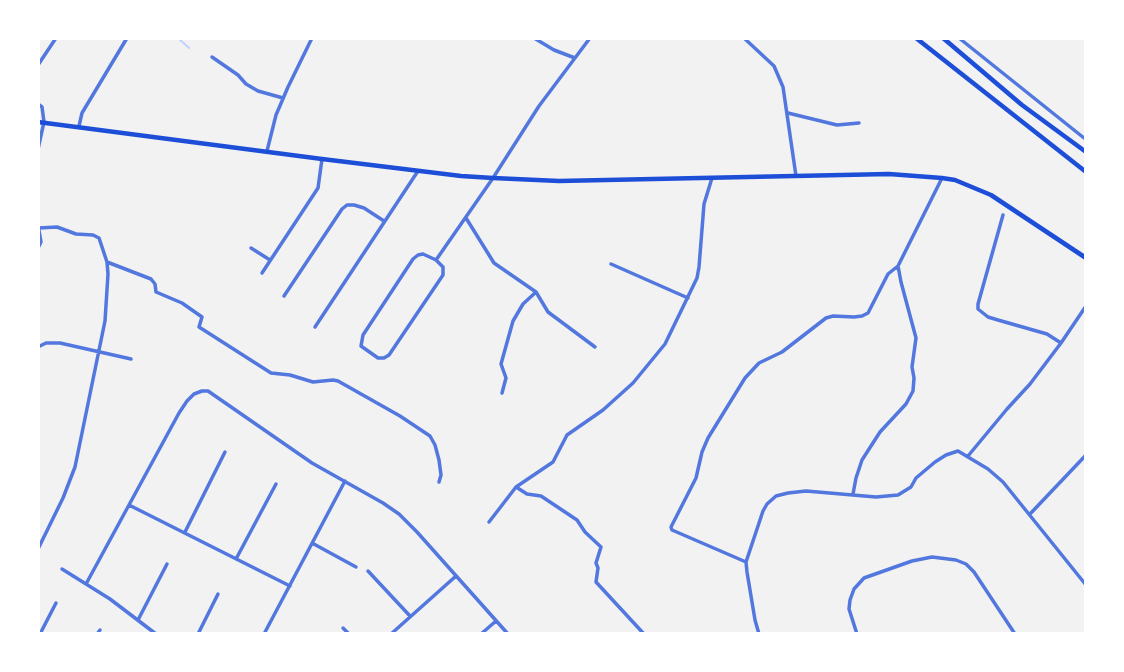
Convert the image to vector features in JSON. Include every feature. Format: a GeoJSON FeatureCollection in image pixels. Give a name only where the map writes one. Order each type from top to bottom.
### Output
{"type":"FeatureCollection","features":[{"type":"Feature","properties":{"kind":"main road"},"geometry":{"type":"LineString","coordinates":[[916,38],[1086,172]]}},
{"type":"Feature","properties":{"kind":"main road"},"geometry":{"type":"LineString","coordinates":[[943,38],[1022,105],[1086,152]]}},
{"type":"Feature","properties":{"kind":"main road"},"geometry":{"type":"LineString","coordinates":[[41,122],[322,159],[493,178],[559,181],[889,174],[942,178],[955,180],[991,195],[1086,258]]}},
{"type":"Feature","properties":{"kind":"street"},"geometry":{"type":"LineString","coordinates":[[38,65],[56,38]]}},
{"type":"Feature","properties":{"kind":"street"},"geometry":{"type":"LineString","coordinates":[[79,126],[82,113],[127,38]]}},
{"type":"Feature","properties":{"kind":"street"},"geometry":{"type":"LineString","coordinates":[[267,151],[283,99],[312,38]]}},
{"type":"Feature","properties":{"kind":"street"},"geometry":{"type":"LineString","coordinates":[[534,38],[575,58]]}},
{"type":"Feature","properties":{"kind":"street"},"geometry":{"type":"LineString","coordinates":[[436,260],[539,106],[590,38]]}},
{"type":"Feature","properties":{"kind":"street"},"geometry":{"type":"LineString","coordinates":[[744,38],[774,66],[783,87],[796,176]]}},
{"type":"Feature","properties":{"kind":"street"},"geometry":{"type":"LineString","coordinates":[[959,38],[1085,137],[1078,147]]}},
{"type":"Feature","properties":{"kind":"street"},"geometry":{"type":"LineString","coordinates":[[212,57],[246,84],[283,99]]}},
{"type":"Feature","properties":{"kind":"street"},"geometry":{"type":"LineString","coordinates":[[38,104],[44,112],[38,149]]}},
{"type":"Feature","properties":{"kind":"street"},"geometry":{"type":"LineString","coordinates":[[788,113],[837,125],[859,123]]}},
{"type":"Feature","properties":{"kind":"street"},"geometry":{"type":"LineString","coordinates":[[262,273],[318,188],[322,159]]}},
{"type":"Feature","properties":{"kind":"street"},"geometry":{"type":"LineString","coordinates":[[315,327],[419,171]]}},
{"type":"Feature","properties":{"kind":"street"},"geometry":{"type":"LineString","coordinates":[[489,522],[516,487],[553,462],[567,435],[603,410],[641,374],[665,344],[697,278],[704,204],[712,178]]}},
{"type":"Feature","properties":{"kind":"street"},"geometry":{"type":"LineString","coordinates":[[747,562],[672,530],[671,527],[696,478],[708,438],[745,378],[759,363],[782,352],[826,318],[839,315],[854,317],[868,313],[888,274],[898,266],[942,178]]}},
{"type":"Feature","properties":{"kind":"street"},"geometry":{"type":"LineString","coordinates":[[284,296],[347,205],[364,208],[385,222]]}},
{"type":"Feature","properties":{"kind":"street"},"geometry":{"type":"LineString","coordinates":[[1003,215],[978,309],[988,317],[1047,334],[1061,343]]}},
{"type":"Feature","properties":{"kind":"street"},"geometry":{"type":"LineString","coordinates":[[466,218],[494,263],[536,292],[548,312],[595,347]]}},
{"type":"Feature","properties":{"kind":"street"},"geometry":{"type":"LineString","coordinates":[[38,248],[41,242],[39,226],[57,227],[99,238],[108,274],[105,321],[75,467],[38,550]]}},
{"type":"Feature","properties":{"kind":"street"},"geometry":{"type":"LineString","coordinates":[[251,247],[270,260]]}},
{"type":"Feature","properties":{"kind":"street"},"geometry":{"type":"LineString","coordinates":[[423,254],[436,260],[443,267],[443,275],[389,355],[380,359],[363,349],[363,335],[414,258],[423,254]]}},
{"type":"Feature","properties":{"kind":"street"},"geometry":{"type":"LineString","coordinates":[[107,262],[151,278],[156,292],[182,303],[202,317],[199,327],[271,373],[313,382],[338,381],[400,416],[430,436],[439,460],[439,482]]}},
{"type":"Feature","properties":{"kind":"street"},"geometry":{"type":"LineString","coordinates":[[611,264],[688,298]]}},
{"type":"Feature","properties":{"kind":"street"},"geometry":{"type":"LineString","coordinates":[[853,495],[862,460],[880,432],[906,404],[913,391],[916,338],[898,266]]}},
{"type":"Feature","properties":{"kind":"street"},"geometry":{"type":"LineString","coordinates":[[502,393],[506,378],[501,364],[513,321],[523,304],[536,292]]}},
{"type":"Feature","properties":{"kind":"street"},"geometry":{"type":"LineString","coordinates":[[968,456],[1030,384],[1086,306]]}},
{"type":"Feature","properties":{"kind":"street"},"geometry":{"type":"LineString","coordinates":[[38,347],[46,343],[60,343],[131,359]]}},
{"type":"Feature","properties":{"kind":"street"},"geometry":{"type":"LineString","coordinates":[[86,584],[179,413],[194,394],[208,391],[312,463],[399,514],[508,634]]}},
{"type":"Feature","properties":{"kind":"street"},"geometry":{"type":"LineString","coordinates":[[759,634],[747,562],[767,504],[776,496],[788,492],[888,497],[898,495],[911,487],[916,478],[946,455],[958,451],[989,469],[1003,482],[1086,585]]}},
{"type":"Feature","properties":{"kind":"street"},"geometry":{"type":"LineString","coordinates":[[185,532],[225,452]]}},
{"type":"Feature","properties":{"kind":"street"},"geometry":{"type":"LineString","coordinates":[[1030,514],[1086,454]]}},
{"type":"Feature","properties":{"kind":"street"},"geometry":{"type":"LineString","coordinates":[[264,634],[345,481]]}},
{"type":"Feature","properties":{"kind":"street"},"geometry":{"type":"LineString","coordinates":[[236,559],[276,484]]}},
{"type":"Feature","properties":{"kind":"street"},"geometry":{"type":"LineString","coordinates":[[516,487],[527,494],[541,496],[577,520],[601,547],[596,563],[596,582],[644,634]]}},
{"type":"Feature","properties":{"kind":"street"},"geometry":{"type":"LineString","coordinates":[[129,505],[290,586]]}},
{"type":"Feature","properties":{"kind":"street"},"geometry":{"type":"LineString","coordinates":[[312,542],[356,567]]}},
{"type":"Feature","properties":{"kind":"street"},"geometry":{"type":"LineString","coordinates":[[857,634],[849,609],[850,600],[854,589],[864,578],[912,561],[932,558],[956,560],[966,564],[974,572],[1012,633]]}},
{"type":"Feature","properties":{"kind":"street"},"geometry":{"type":"LineString","coordinates":[[138,620],[167,564]]}},
{"type":"Feature","properties":{"kind":"street"},"geometry":{"type":"LineString","coordinates":[[62,569],[156,634]]}},
{"type":"Feature","properties":{"kind":"street"},"geometry":{"type":"LineString","coordinates":[[368,571],[410,617]]}},
{"type":"Feature","properties":{"kind":"street"},"geometry":{"type":"LineString","coordinates":[[391,634],[456,576]]}},
{"type":"Feature","properties":{"kind":"street"},"geometry":{"type":"LineString","coordinates":[[198,634],[218,594]]}},
{"type":"Feature","properties":{"kind":"street"},"geometry":{"type":"LineString","coordinates":[[40,634],[56,603]]}},
{"type":"Feature","properties":{"kind":"street"},"geometry":{"type":"LineString","coordinates":[[481,634],[496,621]]}},
{"type":"Feature","properties":{"kind":"street"},"geometry":{"type":"LineString","coordinates":[[343,628],[349,634]]}},
{"type":"Feature","properties":{"kind":"waterway"},"geometry":{"type":"LineString","coordinates":[[178,38],[189,48]]}}]}
